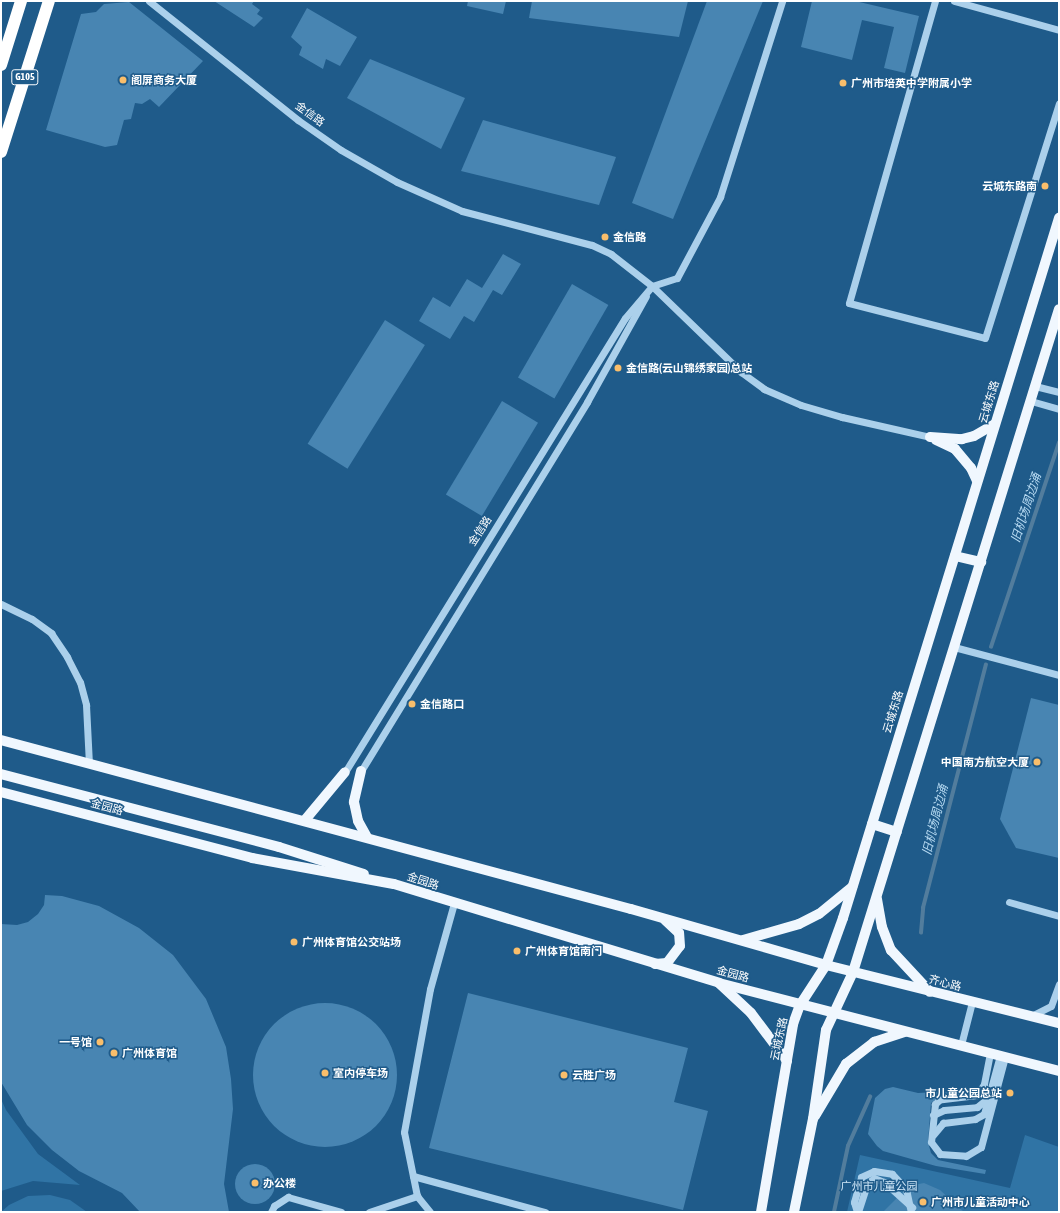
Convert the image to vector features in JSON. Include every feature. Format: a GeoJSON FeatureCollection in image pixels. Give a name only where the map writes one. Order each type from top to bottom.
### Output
{"type":"FeatureCollection","features":[{"type":"Feature","properties":{"kind":"highway","name":"G105"},"geometry":{"type":"LineString","coordinates":[[1,65],[21,1]]}},
{"type":"Feature","properties":{"kind":"highway","name":"G105"},"geometry":{"type":"LineString","coordinates":[[1,152],[49,1]]}},
{"type":"Feature","properties":{"kind":"main road","name":"云城东路"},"geometry":{"type":"LineString","coordinates":[[761,1212],[793,1024],[800,1005],[826,965],[853,885],[1059,218]]}},
{"type":"Feature","properties":{"kind":"main road"},"geometry":{"type":"LineString","coordinates":[[794,1212],[813,1119],[823,1041],[833,1013],[853,972],[1059,309]]}},
{"type":"Feature","properties":{"kind":"main road"},"geometry":{"type":"LineString","coordinates":[[930,437],[962,439],[974,436],[995,424]]}},
{"type":"Feature","properties":{"kind":"main road"},"geometry":{"type":"LineString","coordinates":[[930,437],[955,449],[971,468],[977,481]]}},
{"type":"Feature","properties":{"kind":"main road"},"geometry":{"type":"LineString","coordinates":[[955,556],[981,562]]}},
{"type":"Feature","properties":{"kind":"main road"},"geometry":{"type":"LineString","coordinates":[[1,740],[305,820],[743,940],[826,965]]}},
{"type":"Feature","properties":{"kind":"main road"},"geometry":{"type":"LineString","coordinates":[[361,771],[354,802],[358,821],[367,837]]}},
{"type":"Feature","properties":{"kind":"main road"},"geometry":{"type":"LineString","coordinates":[[305,820],[345,772]]}},
{"type":"Feature","properties":{"kind":"main road"},"geometry":{"type":"LineString","coordinates":[[1,774],[279,847],[394,884]]}},
{"type":"Feature","properties":{"kind":"main road","name":"金园路"},"geometry":{"type":"LineString","coordinates":[[1,792],[252,858],[394,884],[651,964],[833,1013]]}},
{"type":"Feature","properties":{"kind":"main road"},"geometry":{"type":"LineString","coordinates":[[872,824],[897,832]]}},
{"type":"Feature","properties":{"kind":"main road"},"geometry":{"type":"LineString","coordinates":[[743,940],[798,924],[819,914],[853,885]]}},
{"type":"Feature","properties":{"kind":"main road"},"geometry":{"type":"LineString","coordinates":[[877,896],[882,927],[891,950],[930,992]]}},
{"type":"Feature","properties":{"kind":"main road"},"geometry":{"type":"LineString","coordinates":[[651,964],[666,963],[680,946],[679,933],[673,925],[659,917]]}},
{"type":"Feature","properties":{"kind":"main road","name":"齐心路"},"geometry":{"type":"LineString","coordinates":[[826,965],[1059,1023]]}},
{"type":"Feature","properties":{"kind":"main road"},"geometry":{"type":"LineString","coordinates":[[719,983],[751,1013],[787,1061]]}},
{"type":"Feature","properties":{"kind":"main road"},"geometry":{"type":"LineString","coordinates":[[833,1013],[1059,1071]]}},
{"type":"Feature","properties":{"kind":"main road"},"geometry":{"type":"LineString","coordinates":[[813,1119],[846,1064],[874,1042],[906,1031]]}},
{"type":"Feature","properties":{"kind":"street","name":"金信路"},"geometry":{"type":"LineString","coordinates":[[149,1],[279,106],[360,162],[441,203],[602,249],[652,286]]}},
{"type":"Feature","properties":{"kind":"street"},"geometry":{"type":"LineString","coordinates":[[782,1],[720,197],[676,278],[652,286],[741,372],[764,389],[802,405],[842,417],[930,437]]}},
{"type":"Feature","properties":{"kind":"street"},"geometry":{"type":"LineString","coordinates":[[935,1],[849,303],[985,338],[1059,103]]}},
{"type":"Feature","properties":{"kind":"street"},"geometry":{"type":"LineString","coordinates":[[954,1],[1059,30]]}},
{"type":"Feature","properties":{"kind":"street","name":"金信路"},"geometry":{"type":"LineString","coordinates":[[361,771],[587,402],[652,286]]}},
{"type":"Feature","properties":{"kind":"street","name":"金信路"},"geometry":{"type":"LineString","coordinates":[[345,772],[625,318],[652,286]]}},
{"type":"Feature","properties":{"kind":"street"},"geometry":{"type":"LineString","coordinates":[[1035,386],[1059,392]]}},
{"type":"Feature","properties":{"kind":"street"},"geometry":{"type":"LineString","coordinates":[[1030,401],[1059,409]]}},
{"type":"Feature","properties":{"kind":"street"},"geometry":{"type":"LineString","coordinates":[[1,604],[32,619],[50,633],[67,657],[80,682],[86,705],[89,764]]}},
{"type":"Feature","properties":{"kind":"street"},"geometry":{"type":"LineString","coordinates":[[954,647],[1059,675]]}},
{"type":"Feature","properties":{"kind":"street"},"geometry":{"type":"LineString","coordinates":[[1009,902],[1059,916]]}},
{"type":"Feature","properties":{"kind":"street"},"geometry":{"type":"LineString","coordinates":[[430,1212],[417,1196],[404,1132],[430,989],[454,903]]}},
{"type":"Feature","properties":{"kind":"street"},"geometry":{"type":"LineString","coordinates":[[1030,1016],[1051,1006],[1059,984]]}},
{"type":"Feature","properties":{"kind":"street"},"geometry":{"type":"LineString","coordinates":[[960,1045],[972,1002]]}},
{"type":"Feature","properties":{"kind":"street"},"geometry":{"type":"LineString","coordinates":[[931,1139],[943,1123],[980,1117],[986,1110],[998,1055]]}},
{"type":"Feature","properties":{"kind":"street"},"geometry":{"type":"LineString","coordinates":[[998,1055],[981,1147],[966,1156],[946,1156],[933,1146],[931,1139],[935,1104],[939,1100],[971,1097],[982,1090],[998,1055]]}},
{"type":"Feature","properties":{"kind":"street"},"geometry":{"type":"LineString","coordinates":[[933,1115],[944,1110],[977,1107],[990,1096]]}},
{"type":"Feature","properties":{"kind":"street"},"geometry":{"type":"LineString","coordinates":[[857,1212],[854,1202],[862,1177],[874,1171],[892,1174],[906,1189],[912,1209]]}},
{"type":"Feature","properties":{"kind":"street"},"geometry":{"type":"LineString","coordinates":[[413,1176],[545,1212]]}},
{"type":"Feature","properties":{"kind":"street"},"geometry":{"type":"LineString","coordinates":[[857,1212],[867,1184],[874,1178],[884,1182],[912,1209]]}},
{"type":"Feature","properties":{"kind":"street"},"geometry":{"type":"LineString","coordinates":[[271,1212],[274,1206],[288,1196],[341,1212]]}},
{"type":"Feature","properties":{"kind":"street"},"geometry":{"type":"LineString","coordinates":[[369,1212],[417,1196]]}},
{"type":"Feature","properties":{"kind":"green space"},"geometry":{"type":"Polygon","coordinates":[[[1,1099],[6,1110],[38,1154],[80,1185],[33,1181],[1,1191],[1,1099]]]}},
{"type":"Feature","properties":{"kind":"green space","name":"广州市儿童公园"},"geometry":{"type":"Polygon","coordinates":[[[1025,1135],[1059,1147],[1059,1212],[847,1212],[860,1155],[1010,1188],[1025,1135]]]}},
{"type":"Feature","properties":{"kind":"green space"},"geometry":{"type":"Polygon","coordinates":[[[50,1195],[70,1200],[87,1212],[1,1212],[9,1205],[28,1196],[50,1195]]]}},
{"type":"Feature","properties":{"kind":"building"},"geometry":{"type":"Polygon","coordinates":[[[214,1],[254,1],[252,4],[260,10],[257,14],[263,18],[254,27],[214,1]]]}},
{"type":"Feature","properties":{"kind":"building"},"geometry":{"type":"Polygon","coordinates":[[[468,1],[506,1],[503,14],[467,6],[468,1]]]}},
{"type":"Feature","properties":{"kind":"building"},"geometry":{"type":"Polygon","coordinates":[[[532,1],[688,1],[679,37],[529,18],[532,1]]]}},
{"type":"Feature","properties":{"kind":"building"},"geometry":{"type":"Polygon","coordinates":[[[707,1],[763,1],[673,219],[632,203],[707,1]]]}},
{"type":"Feature","properties":{"kind":"building"},"geometry":{"type":"Polygon","coordinates":[[[812,1],[855,1],[919,16],[905,73],[884,68],[894,27],[862,20],[852,60],[801,47],[812,1]]]}},
{"type":"Feature","properties":{"kind":"building","name":"阁屏商务大厦"},"geometry":{"type":"Polygon","coordinates":[[[129,2],[203,61],[159,107],[150,99],[142,104],[135,103],[131,119],[124,120],[117,145],[105,147],[46,130],[81,14],[96,12],[104,4],[129,2]]]}},
{"type":"Feature","properties":{"kind":"building"},"geometry":{"type":"Polygon","coordinates":[[[307,8],[357,37],[340,66],[326,59],[323,69],[299,55],[302,47],[291,37],[307,8]]]}},
{"type":"Feature","properties":{"kind":"building"},"geometry":{"type":"Polygon","coordinates":[[[370,59],[465,98],[441,149],[347,98],[370,59]]]}},
{"type":"Feature","properties":{"kind":"building"},"geometry":{"type":"Polygon","coordinates":[[[483,120],[616,157],[599,205],[461,171],[483,120]]]}},
{"type":"Feature","properties":{"kind":"building"},"geometry":{"type":"Polygon","coordinates":[[[503,254],[521,264],[502,295],[493,290],[474,322],[464,316],[450,339],[419,321],[433,297],[450,307],[467,279],[482,288],[503,254]]]}},
{"type":"Feature","properties":{"kind":"building"},"geometry":{"type":"Polygon","coordinates":[[[572,284],[608,305],[554,399],[518,378],[572,284]]]}},
{"type":"Feature","properties":{"kind":"building"},"geometry":{"type":"Polygon","coordinates":[[[385,320],[425,345],[347,469],[308,444],[385,320]]]}},
{"type":"Feature","properties":{"kind":"building"},"geometry":{"type":"Polygon","coordinates":[[[502,401],[538,423],[482,516],[446,494],[502,401]]]}},
{"type":"Feature","properties":{"kind":"building","name":"中国南方航空大厦"},"geometry":{"type":"Polygon","coordinates":[[[1031,698],[1059,705],[1059,858],[1016,848],[1000,819],[1031,698]]]}},
{"type":"Feature","properties":{"kind":"building","name":"一号馆"},"geometry":{"type":"Polygon","coordinates":[[[45,895],[62,896],[99,906],[139,928],[173,955],[206,999],[226,1047],[231,1079],[233,1109],[224,1184],[229,1212],[140,1212],[122,1193],[79,1171],[52,1150],[27,1125],[1,1082],[1,924],[17,925],[28,922],[38,914],[44,905],[45,895]]]}},
{"type":"Feature","properties":{"kind":"building","name":"云胜广场"},"geometry":{"type":"Polygon","coordinates":[[[468,993],[688,1048],[674,1102],[708,1111],[683,1210],[429,1148],[468,993]]]}},
{"type":"Feature","properties":{"kind":"building","name":"室内停车场"},"geometry":{"type":"Polygon","coordinates":[[[318,1003],[332,1003],[359,1011],[371,1019],[381,1029],[392,1047],[396,1061],[396,1089],[392,1103],[381,1121],[371,1131],[353,1142],[332,1147],[318,1147],[291,1139],[279,1131],[269,1121],[258,1103],[253,1082],[253,1068],[261,1041],[269,1029],[279,1019],[297,1008],[318,1003]]]}},
{"type":"Feature","properties":{"kind":"building"},"geometry":{"type":"Polygon","coordinates":[[[893,1087],[918,1093],[961,1091],[961,1096],[938,1098],[931,1103],[928,1142],[931,1153],[938,1160],[986,1170],[985,1174],[936,1166],[883,1151],[877,1146],[868,1134],[875,1098],[885,1089],[893,1087]]]}},
{"type":"Feature","properties":{"kind":"building","name":"办公楼"},"geometry":{"type":"Polygon","coordinates":[[[255,1164],[269,1170],[275,1184],[269,1198],[255,1204],[241,1198],[235,1184],[241,1170],[255,1164]]]}},
{"type":"Feature","properties":{"kind":"building","name":"广州市儿童活动中心"},"geometry":{"type":"Polygon","coordinates":[[[924,1183],[940,1190],[964,1212],[883,1212],[909,1186],[924,1183]]]}},
{"type":"Feature","properties":{"kind":"waterway","name":"旧机场周边涌"},"geometry":{"type":"LineString","coordinates":[[991,647],[1059,443]]}},
{"type":"Feature","properties":{"kind":"waterway","name":"旧机场周边涌"},"geometry":{"type":"LineString","coordinates":[[921,933],[923,908],[986,665]]}},
{"type":"Feature","properties":{"kind":"waterway","name":"旧机场周边涌"},"geometry":{"type":"LineString","coordinates":[[834,1212],[848,1146],[870,1097]]}},
{"type":"Feature","properties":{"kind":"place","name":"阁屏商务大厦"},"geometry":{"type":"Point","coordinates":[123,80]}},
{"type":"Feature","properties":{"kind":"place","name":"广州市培英中学附属小学"},"geometry":{"type":"Point","coordinates":[843,83]}},
{"type":"Feature","properties":{"kind":"place","name":"云城东路南"},"geometry":{"type":"Point","coordinates":[1045,186]}},
{"type":"Feature","properties":{"kind":"place","name":"金信路"},"geometry":{"type":"Point","coordinates":[605,237]}},
{"type":"Feature","properties":{"kind":"place","name":"金信路(云山锦绣家园)总站"},"geometry":{"type":"Point","coordinates":[618,368]}},
{"type":"Feature","properties":{"kind":"place","name":"金信路口"},"geometry":{"type":"Point","coordinates":[412,704]}},
{"type":"Feature","properties":{"kind":"place","name":"中国南方航空大厦"},"geometry":{"type":"Point","coordinates":[1037,762]}},
{"type":"Feature","properties":{"kind":"place","name":"广州体育馆公交站场"},"geometry":{"type":"Point","coordinates":[294,942]}},
{"type":"Feature","properties":{"kind":"place","name":"广州体育馆南门"},"geometry":{"type":"Point","coordinates":[517,951]}},
{"type":"Feature","properties":{"kind":"place","name":"一号馆"},"geometry":{"type":"Point","coordinates":[100,1042]}},
{"type":"Feature","properties":{"kind":"place","name":"广州体育馆"},"geometry":{"type":"Point","coordinates":[114,1053]}},
{"type":"Feature","properties":{"kind":"place","name":"室内停车场"},"geometry":{"type":"Point","coordinates":[325,1073]}},
{"type":"Feature","properties":{"kind":"place","name":"云胜广场"},"geometry":{"type":"Point","coordinates":[564,1075]}},
{"type":"Feature","properties":{"kind":"place","name":"市儿童公园总站"},"geometry":{"type":"Point","coordinates":[1010,1093]}},
{"type":"Feature","properties":{"kind":"place","name":"办公楼"},"geometry":{"type":"Point","coordinates":[255,1183]}},
{"type":"Feature","properties":{"kind":"place","name":"广州市儿童活动中心"},"geometry":{"type":"Point","coordinates":[923,1202]}}]}
